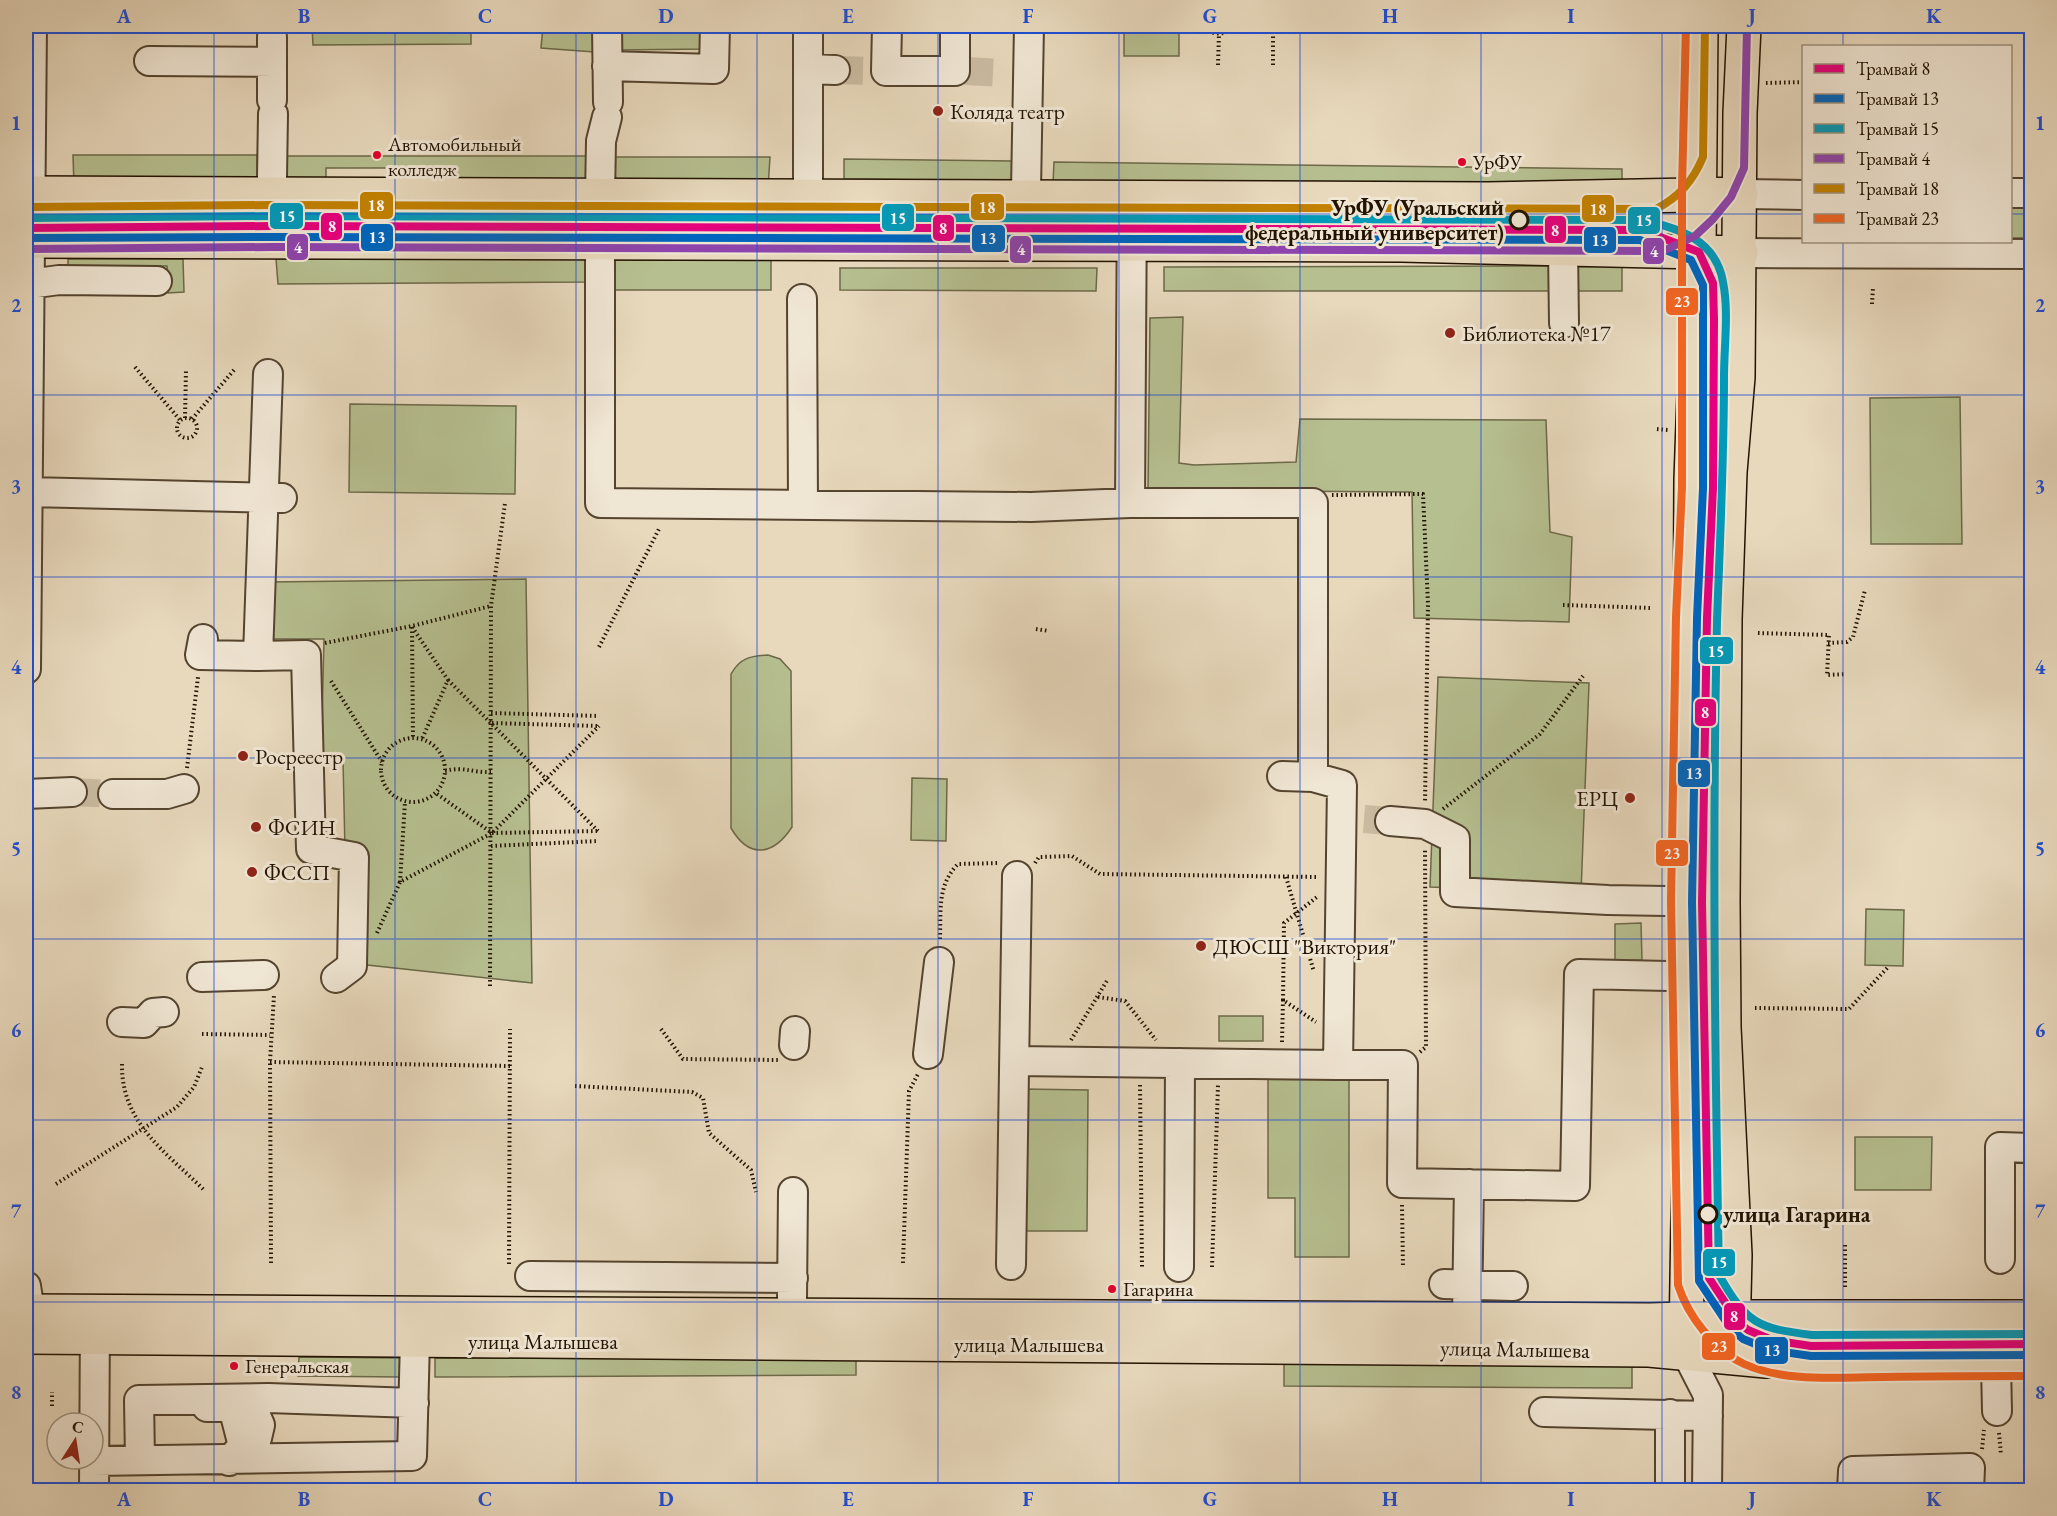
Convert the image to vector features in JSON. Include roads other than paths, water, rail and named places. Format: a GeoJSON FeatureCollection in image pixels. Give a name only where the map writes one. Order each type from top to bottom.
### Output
{"type":"FeatureCollection","features":[{"type":"Feature","properties":{"kind":"main road"},"geometry":{"type":"LineString","coordinates":[[1701,26],[1699,252],[1691,480],[1689,902],[1707,976],[1735,1255],[1734,1317],[1730,1357]]}},
{"type":"Feature","properties":{"kind":"main road"},"geometry":{"type":"LineString","coordinates":[[1687,1354],[1686,1319],[1707,976],[1723,902],[1725,608],[1730,472],[1738,377],[1741,253],[1740,113],[1744,26]]}},
{"type":"Feature","properties":{"kind":"main road"},"geometry":{"type":"LineString","coordinates":[[28,193],[1488,199],[1741,194]]}},
{"type":"Feature","properties":{"kind":"main road"},"geometry":{"type":"LineString","coordinates":[[27,241],[1131,244],[1741,253]]}},
{"type":"Feature","properties":{"kind":"main road","name":"улица Малышева"},"geometry":{"type":"LineString","coordinates":[[27,1311],[95,1326],[415,1340],[1649,1350],[1766,1362],[2031,1361]]}},
{"type":"Feature","properties":{"kind":"main road","name":"улица Малышева"},"geometry":{"type":"LineString","coordinates":[[27,1311],[58,1338],[95,1326],[580,1314],[1686,1319],[2031,1317]]}},
{"type":"Feature","properties":{"kind":"street"},"geometry":{"type":"LineString","coordinates":[[26,669],[29,492],[27,241],[32,26]]}},
{"type":"Feature","properties":{"kind":"street"},"geometry":{"type":"LineString","coordinates":[[607,26],[607,110],[601,141],[599,243],[600,503],[1031,507],[1130,503],[1313,503],[1313,777]]}},
{"type":"Feature","properties":{"kind":"street"},"geometry":{"type":"LineString","coordinates":[[607,66],[714,69],[715,26]]}},
{"type":"Feature","properties":{"kind":"street"},"geometry":{"type":"LineString","coordinates":[[808,26],[821,70],[808,196],[808,243]]}},
{"type":"Feature","properties":{"kind":"street"},"geometry":{"type":"LineString","coordinates":[[887,26],[881,71],[960,71],[955,26]]}},
{"type":"Feature","properties":{"kind":"street"},"geometry":{"type":"LineString","coordinates":[[1025,244],[1026,197],[1016,73],[1029,26]]}},
{"type":"Feature","properties":{"kind":"street"},"geometry":{"type":"LineString","coordinates":[[149,61],[272,49],[271,241]]}},
{"type":"Feature","properties":{"kind":"street"},"geometry":{"type":"LineString","coordinates":[[2012,193],[2031,193]]}},
{"type":"Feature","properties":{"kind":"street"},"geometry":{"type":"LineString","coordinates":[[1741,194],[1802,195]]}},
{"type":"Feature","properties":{"kind":"street"},"geometry":{"type":"LineString","coordinates":[[1130,503],[1132,198]]}},
{"type":"Feature","properties":{"kind":"street"},"geometry":{"type":"LineString","coordinates":[[1563,249],[1564,323]]}},
{"type":"Feature","properties":{"kind":"street"},"geometry":{"type":"LineString","coordinates":[[1741,253],[2031,254]]}},
{"type":"Feature","properties":{"kind":"street"},"geometry":{"type":"LineString","coordinates":[[29,284],[59,280],[157,281]]}},
{"type":"Feature","properties":{"kind":"street"},"geometry":{"type":"LineString","coordinates":[[802,299],[803,505]]}},
{"type":"Feature","properties":{"kind":"street"},"geometry":{"type":"LineString","coordinates":[[258,656],[275,498],[268,374]]}},
{"type":"Feature","properties":{"kind":"street"},"geometry":{"type":"LineString","coordinates":[[29,492],[275,498]]}},
{"type":"Feature","properties":{"kind":"street"},"geometry":{"type":"LineString","coordinates":[[201,647],[258,656],[306,655],[311,849],[354,857],[352,966],[336,978]]}},
{"type":"Feature","properties":{"kind":"street"},"geometry":{"type":"LineString","coordinates":[[1282,776],[1313,777],[1342,785],[1365,820]]}},
{"type":"Feature","properties":{"kind":"street"},"geometry":{"type":"LineString","coordinates":[[113,794],[167,794],[184,789]]}},
{"type":"Feature","properties":{"kind":"street"},"geometry":{"type":"LineString","coordinates":[[26,794],[72,792]]}},
{"type":"Feature","properties":{"kind":"street"},"geometry":{"type":"LineString","coordinates":[[1365,820],[1425,824],[1455,839],[1455,892],[1723,902]]}},
{"type":"Feature","properties":{"kind":"street"},"geometry":{"type":"LineString","coordinates":[[1338,1065],[1341,877],[1365,820]]}},
{"type":"Feature","properties":{"kind":"street"},"geometry":{"type":"LineString","coordinates":[[1011,1265],[1017,876]]}},
{"type":"Feature","properties":{"kind":"street"},"geometry":{"type":"LineString","coordinates":[[928,1054],[939,962]]}},
{"type":"Feature","properties":{"kind":"street"},"geometry":{"type":"LineString","coordinates":[[1015,1061],[1171,1054],[1218,1063],[1403,1065],[1402,1183],[1575,1186],[1579,974],[1707,976]]}},
{"type":"Feature","properties":{"kind":"street"},"geometry":{"type":"LineString","coordinates":[[202,977],[269,979]]}},
{"type":"Feature","properties":{"kind":"street"},"geometry":{"type":"LineString","coordinates":[[122,1022],[144,1023],[153,1013],[165,1012]]}},
{"type":"Feature","properties":{"kind":"street"},"geometry":{"type":"LineString","coordinates":[[1171,1054],[1179,1267]]}},
{"type":"Feature","properties":{"kind":"street"},"geometry":{"type":"LineString","coordinates":[[2000,1259],[2000,1147],[2031,1148]]}},
{"type":"Feature","properties":{"kind":"street"},"geometry":{"type":"LineString","coordinates":[[1467,1318],[1455,1285],[1470,1184]]}},
{"type":"Feature","properties":{"kind":"street"},"geometry":{"type":"LineString","coordinates":[[792,1315],[793,1192]]}},
{"type":"Feature","properties":{"kind":"street"},"geometry":{"type":"LineString","coordinates":[[520,1270],[580,1276],[793,1278]]}},
{"type":"Feature","properties":{"kind":"street"},"geometry":{"type":"LineString","coordinates":[[580,1276],[580,1314]]}},
{"type":"Feature","properties":{"kind":"street"},"geometry":{"type":"LineString","coordinates":[[636,1277],[638,1314]]}},
{"type":"Feature","properties":{"kind":"street"},"geometry":{"type":"LineString","coordinates":[[1455,1285],[1513,1286]]}},
{"type":"Feature","properties":{"kind":"street"},"geometry":{"type":"LineString","coordinates":[[1995,1318],[1997,1412]]}},
{"type":"Feature","properties":{"kind":"street"},"geometry":{"type":"LineString","coordinates":[[94,1411],[95,1326]]}},
{"type":"Feature","properties":{"kind":"street"},"geometry":{"type":"LineString","coordinates":[[105,1461],[246,1455],[412,1456],[415,1340]]}},
{"type":"Feature","properties":{"kind":"street"},"geometry":{"type":"LineString","coordinates":[[1687,1354],[1708,1405],[1707,1491]]}},
{"type":"Feature","properties":{"kind":"street"},"geometry":{"type":"LineString","coordinates":[[1708,1405],[1730,1357]]}},
{"type":"Feature","properties":{"kind":"street"},"geometry":{"type":"LineString","coordinates":[[140,1460],[139,1400],[268,1398],[414,1403]]}},
{"type":"Feature","properties":{"kind":"street"},"geometry":{"type":"LineString","coordinates":[[246,1455],[268,1398]]}},
{"type":"Feature","properties":{"kind":"street"},"geometry":{"type":"LineString","coordinates":[[1544,1412],[1670,1414],[1708,1405]]}},
{"type":"Feature","properties":{"kind":"street"},"geometry":{"type":"LineString","coordinates":[[139,1407],[233,1407],[246,1455]]}},
{"type":"Feature","properties":{"kind":"street"},"geometry":{"type":"LineString","coordinates":[[1670,1414],[1670,1491]]}},
{"type":"Feature","properties":{"kind":"street"},"geometry":{"type":"LineString","coordinates":[[1852,1491],[1853,1471],[1970,1468],[1969,1491]]}},
{"type":"Feature","properties":{"kind":"street"},"geometry":{"type":"LineString","coordinates":[[94,1471],[94,1491]]}},
{"type":"Feature","properties":{"kind":"tunnel"},"geometry":{"type":"LineString","coordinates":[[835,70],[877,71]]}},
{"type":"Feature","properties":{"kind":"tunnel"},"geometry":{"type":"LineString","coordinates":[[965,71],[1004,73]]}},
{"type":"Feature","properties":{"kind":"tunnel"},"geometry":{"type":"LineString","coordinates":[[72,792],[113,794]]}},
{"type":"Feature","properties":{"kind":"tunnel"},"geometry":{"type":"LineString","coordinates":[[1364,819],[1390,821]]}},
{"type":"Feature","properties":{"kind":"tram line","name":"23"},"geometry":{"type":"LineString","coordinates":[[1686,26],[1682,187],[1682,487],[1676,617],[1671,901],[1678,1285],[1695,1320],[1713,1341],[1733,1358],[1761,1370],[1813,1378],[2032,1376]]}},
{"type":"Feature","properties":{"kind":"tram line","name":"18"},"geometry":{"type":"LineString","coordinates":[[26,207],[271,205],[1656,209],[1684,188],[1695,174],[1703,157],[1705,26]]}},
{"type":"Feature","properties":{"kind":"tram line","name":"4"},"geometry":{"type":"LineString","coordinates":[[26,249],[271,247],[1663,251],[1695,236],[1713,219],[1731,197],[1744,168],[1747,26]]}},
{"type":"Feature","properties":{"kind":"tram line","name":"15"},"geometry":{"type":"LineString","coordinates":[[26,218],[271,216],[1642,220],[1669,227],[1694,238],[1713,256],[1719,268],[1726,305],[1717,621],[1714,866],[1719,1275],[1746,1314],[1755,1321],[1778,1330],[1812,1335],[2032,1334]]}},
{"type":"Feature","properties":{"kind":"tram line","name":"8"},"geometry":{"type":"LineString","coordinates":[[26,228],[271,226],[1642,230],[1699,252],[1713,283],[1714,319],[1713,488],[1707,618],[1702,902],[1709,1278],[1738,1322],[1748,1330],[1772,1340],[1811,1346],[2032,1344]]}},
{"type":"Feature","properties":{"kind":"tram line","name":"13"},"geometry":{"type":"LineString","coordinates":[[26,238],[1640,240],[1691,260],[1703,285],[1703,488],[1697,618],[1692,902],[1699,1281],[1731,1329],[1743,1339],[1770,1350],[1811,1356],[2032,1355]]}},
{"type":"Feature","properties":{"kind":"place","name":"Коляда театр"},"geometry":{"type":"Point","coordinates":[938,111]}},
{"type":"Feature","properties":{"kind":"place","name":"Автомобильный колледж"},"geometry":{"type":"Point","coordinates":[377,155]}},
{"type":"Feature","properties":{"kind":"place","name":"УрФУ"},"geometry":{"type":"Point","coordinates":[1462,162]}},
{"type":"Feature","properties":{"kind":"place","name":"УрФУ (Уральский федеральный университет)"},"geometry":{"type":"Point","coordinates":[1519,220]}},
{"type":"Feature","properties":{"kind":"place","name":"Библиотека №17"},"geometry":{"type":"Point","coordinates":[1450,333]}},
{"type":"Feature","properties":{"kind":"place","name":"Росреестр"},"geometry":{"type":"Point","coordinates":[243,756]}},
{"type":"Feature","properties":{"kind":"place","name":"ЕРЦ"},"geometry":{"type":"Point","coordinates":[1630,798]}},
{"type":"Feature","properties":{"kind":"place","name":"ФСИН"},"geometry":{"type":"Point","coordinates":[256,827]}},
{"type":"Feature","properties":{"kind":"place","name":"ФССП"},"geometry":{"type":"Point","coordinates":[252,872]}},
{"type":"Feature","properties":{"kind":"place","name":"ДЮСШ \"Виктория\""},"geometry":{"type":"Point","coordinates":[1201,946]}},
{"type":"Feature","properties":{"kind":"place","name":"улица Гагарина"},"geometry":{"type":"Point","coordinates":[1708,1214]}},
{"type":"Feature","properties":{"kind":"place","name":"Гагарина"},"geometry":{"type":"Point","coordinates":[1112,1289]}},
{"type":"Feature","properties":{"kind":"place","name":"Генеральская"},"geometry":{"type":"Point","coordinates":[234,1366]}}]}
